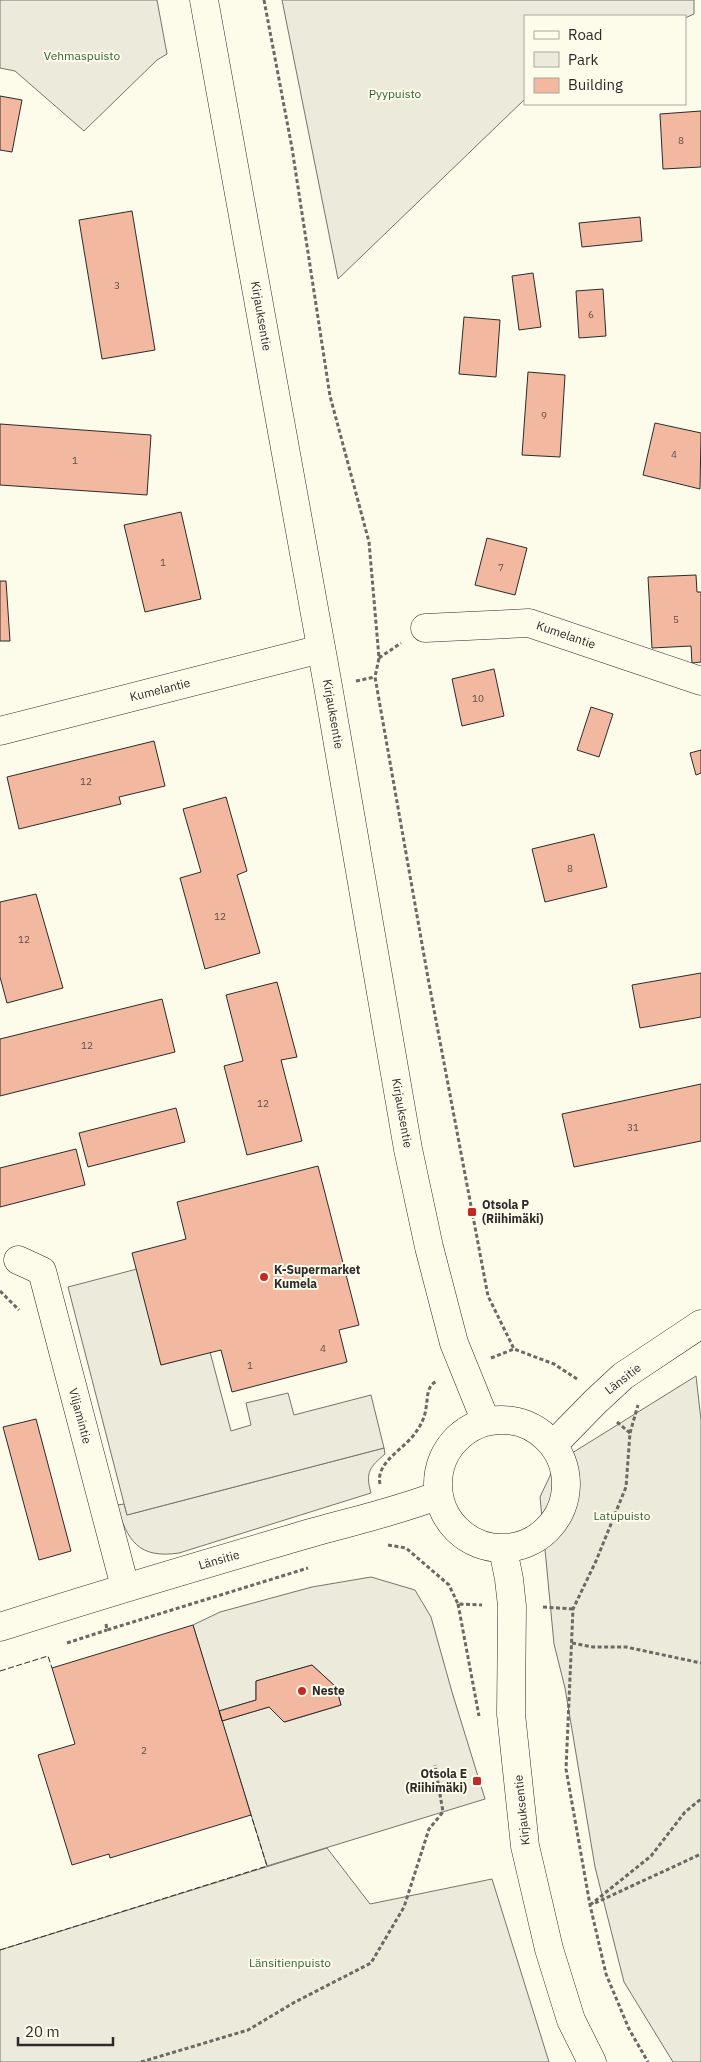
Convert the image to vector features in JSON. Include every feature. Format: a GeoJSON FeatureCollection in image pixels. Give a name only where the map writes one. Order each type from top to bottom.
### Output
{"type":"FeatureCollection","features":[{"type":"Feature","properties":{"kind":"street","name":"Kirjauksentie"},"geometry":{"type":"LineString","coordinates":[[204,0],[321,649],[408,1148],[429,1247],[454,1343],[486,1422]]}},
{"type":"Feature","properties":{"kind":"street","name":"Kumelantie"},"geometry":{"type":"LineString","coordinates":[[426,628],[529,622],[701,681]]}},
{"type":"Feature","properties":{"kind":"street","name":"Kumelantie"},"geometry":{"type":"LineString","coordinates":[[0,731],[321,649]]}},
{"type":"Feature","properties":{"kind":"street","name":"Viljamintie"},"geometry":{"type":"LineString","coordinates":[[18,1260],[42,1271],[125,1587]]}},
{"type":"Feature","properties":{"kind":"street","name":"Länsitie"},"geometry":{"type":"LineString","coordinates":[[553,1445],[623,1376],[701,1324]]}},
{"type":"Feature","properties":{"kind":"street"},"geometry":{"type":"LineString","coordinates":[[500,1420],[520,1422],[539,1431],[553,1445],[563,1463],[567,1482],[564,1503],[555,1521],[541,1536],[523,1545],[503,1549],[483,1546],[464,1537],[450,1523],[440,1505],[437,1485],[440,1465],[449,1447],[463,1432],[486,1422],[500,1420]]}},
{"type":"Feature","properties":{"kind":"street","name":"Länsitie"},"geometry":{"type":"LineString","coordinates":[[0,1627],[125,1587],[361,1518],[417,1504],[439,1495]]}},
{"type":"Feature","properties":{"kind":"street","name":"Kirjauksentie"},"geometry":{"type":"LineString","coordinates":[[503,1549],[512,1606],[511,1714],[526,1846],[549,1949],[568,2011],[592,2062]]}},
{"type":"Feature","properties":{"kind":"path"},"geometry":{"type":"LineString","coordinates":[[264,0],[292,148],[330,396],[369,542],[379,658],[375,677],[412,893],[488,1296],[514,1349],[554,1364],[575,1377],[595,1402],[630,1433],[626,1487],[596,1561],[573,1608],[566,1769],[590,1905],[606,1974],[629,2029],[648,2062]]}},
{"type":"Feature","properties":{"kind":"path"},"geometry":{"type":"LineString","coordinates":[[380,1545],[406,1548],[449,1585],[458,1604],[480,1720]]}},
{"type":"Feature","properties":{"kind":"path"},"geometry":{"type":"LineString","coordinates":[[229,1592],[314,1566]]}},
{"type":"Feature","properties":{"kind":"path"},"geometry":{"type":"LineString","coordinates":[[458,1604],[573,1608]]}},
{"type":"Feature","properties":{"kind":"path"},"geometry":{"type":"LineString","coordinates":[[67,1643],[107,1630]]}},
{"type":"Feature","properties":{"kind":"path"},"geometry":{"type":"LineString","coordinates":[[572,1642],[593,1647],[626,1647],[701,1663]]}},
{"type":"Feature","properties":{"kind":"path"},"geometry":{"type":"LineString","coordinates":[[141,2062],[248,2030],[295,2002],[371,1963],[404,1907],[429,1829],[443,1812],[435,1765]]}},
{"type":"Feature","properties":{"kind":"path"},"geometry":{"type":"LineString","coordinates":[[590,1905],[652,1856],[685,1812],[701,1799]]}},
{"type":"Feature","properties":{"kind":"path"},"geometry":{"type":"LineString","coordinates":[[590,1905],[701,1854]]}},
{"type":"Feature","properties":{"kind":"green space","name":"Vehmaspuisto"},"geometry":{"type":"Polygon","coordinates":[[[0,0],[157,0],[167,54],[157,60],[84,131],[15,71],[0,68],[0,0]]]}},
{"type":"Feature","properties":{"kind":"green space","name":"Pyypuisto"},"geometry":{"type":"Polygon","coordinates":[[[282,0],[694,0],[694,14],[686,18],[686,15],[524,15],[524,100],[338,279],[282,0]]]}},
{"type":"Feature","properties":{"kind":"green space","name":"Latupuisto"},"geometry":{"type":"Polygon","coordinates":[[[696,1376],[701,1420],[701,2062],[673,2062],[624,1982],[595,1867],[565,1688],[554,1644],[540,1497],[556,1463],[696,1376]]]}},
{"type":"Feature","properties":{"kind":"green space"},"geometry":{"type":"Polygon","coordinates":[[[384,1448],[385,1454],[370,1470],[369,1486],[371,1493],[179,1553],[154,1553],[144,1550],[137,1545],[125,1529],[117,1505],[124,1504],[127,1515],[384,1448]]]}},
{"type":"Feature","properties":{"kind":"green space","name":"Länsitienpuisto"},"geometry":{"type":"Polygon","coordinates":[[[327,1848],[370,1904],[492,1879],[549,2062],[0,2062],[0,1950],[327,1848]]]}},
{"type":"Feature","properties":{"kind":"shaded area"},"geometry":{"type":"Polygon","coordinates":[[[137,1269],[161,1365],[210,1352],[231,1431],[251,1425],[246,1403],[288,1393],[294,1415],[371,1395],[384,1448],[127,1515],[68,1287],[137,1269]]]}},
{"type":"Feature","properties":{"kind":"shaded area"},"geometry":{"type":"Polygon","coordinates":[[[371,1577],[415,1590],[431,1617],[485,1799],[267,1866],[222,1721],[269,1707],[285,1722],[341,1705],[336,1687],[312,1665],[256,1681],[256,1700],[219,1711],[193,1625],[220,1612],[312,1587],[371,1577]]]}},
{"type":"Feature","properties":{"kind":"building"},"geometry":{"type":"Polygon","coordinates":[[[0,96],[22,100],[12,152],[0,150],[0,96]]]}},
{"type":"Feature","properties":{"kind":"building"},"geometry":{"type":"Polygon","coordinates":[[[701,111],[701,167],[663,169],[660,114],[701,111]]]}},
{"type":"Feature","properties":{"kind":"building"},"geometry":{"type":"Polygon","coordinates":[[[132,211],[155,350],[102,359],[79,220],[132,211]]]}},
{"type":"Feature","properties":{"kind":"building"},"geometry":{"type":"Polygon","coordinates":[[[640,217],[642,241],[582,247],[579,223],[640,217]]]}},
{"type":"Feature","properties":{"kind":"building"},"geometry":{"type":"Polygon","coordinates":[[[533,273],[541,327],[519,330],[512,276],[533,273]]]}},
{"type":"Feature","properties":{"kind":"building"},"geometry":{"type":"Polygon","coordinates":[[[603,289],[606,336],[579,338],[576,291],[603,289]]]}},
{"type":"Feature","properties":{"kind":"building"},"geometry":{"type":"Polygon","coordinates":[[[464,317],[500,320],[496,377],[459,374],[464,317]]]}},
{"type":"Feature","properties":{"kind":"building"},"geometry":{"type":"Polygon","coordinates":[[[528,372],[565,375],[560,457],[522,455],[528,372]]]}},
{"type":"Feature","properties":{"kind":"building"},"geometry":{"type":"Polygon","coordinates":[[[655,423],[701,433],[700,489],[643,475],[655,423]]]}},
{"type":"Feature","properties":{"kind":"building"},"geometry":{"type":"Polygon","coordinates":[[[0,424],[151,435],[147,495],[0,485],[0,424]]]}},
{"type":"Feature","properties":{"kind":"building"},"geometry":{"type":"Polygon","coordinates":[[[181,512],[201,599],[145,612],[124,525],[181,512]]]}},
{"type":"Feature","properties":{"kind":"building"},"geometry":{"type":"Polygon","coordinates":[[[487,538],[527,548],[515,595],[475,585],[487,538]]]}},
{"type":"Feature","properties":{"kind":"building"},"geometry":{"type":"Polygon","coordinates":[[[696,575],[697,592],[701,592],[701,662],[692,663],[691,646],[652,648],[648,577],[696,575]]]}},
{"type":"Feature","properties":{"kind":"building"},"geometry":{"type":"Polygon","coordinates":[[[0,581],[6,581],[10,641],[0,641],[0,581]]]}},
{"type":"Feature","properties":{"kind":"building"},"geometry":{"type":"Polygon","coordinates":[[[494,669],[504,716],[462,726],[452,679],[494,669]]]}},
{"type":"Feature","properties":{"kind":"building"},"geometry":{"type":"Polygon","coordinates":[[[591,707],[613,714],[599,757],[577,750],[591,707]]]}},
{"type":"Feature","properties":{"kind":"building"},"geometry":{"type":"Polygon","coordinates":[[[154,741],[165,786],[119,797],[121,804],[19,829],[7,777],[154,741]]]}},
{"type":"Feature","properties":{"kind":"building"},"geometry":{"type":"Polygon","coordinates":[[[701,750],[701,773],[696,775],[690,753],[701,750]]]}},
{"type":"Feature","properties":{"kind":"building"},"geometry":{"type":"Polygon","coordinates":[[[226,797],[247,871],[237,875],[260,953],[205,969],[180,878],[201,872],[183,809],[226,797]]]}},
{"type":"Feature","properties":{"kind":"building"},"geometry":{"type":"Polygon","coordinates":[[[594,834],[607,887],[545,902],[532,849],[594,834]]]}},
{"type":"Feature","properties":{"kind":"building"},"geometry":{"type":"Polygon","coordinates":[[[36,894],[63,988],[7,1003],[0,977],[0,902],[36,894]]]}},
{"type":"Feature","properties":{"kind":"building"},"geometry":{"type":"Polygon","coordinates":[[[701,973],[701,1017],[640,1028],[632,985],[701,973]]]}},
{"type":"Feature","properties":{"kind":"building"},"geometry":{"type":"Polygon","coordinates":[[[277,982],[297,1057],[281,1060],[302,1141],[247,1155],[224,1066],[243,1061],[226,995],[277,982]]]}},
{"type":"Feature","properties":{"kind":"building"},"geometry":{"type":"Polygon","coordinates":[[[162,999],[175,1052],[0,1096],[0,1039],[162,999]]]}},
{"type":"Feature","properties":{"kind":"building"},"geometry":{"type":"Polygon","coordinates":[[[701,1084],[701,1141],[574,1167],[562,1114],[701,1084]]]}},
{"type":"Feature","properties":{"kind":"building"},"geometry":{"type":"Polygon","coordinates":[[[176,1108],[185,1142],[88,1167],[79,1133],[176,1108]]]}},
{"type":"Feature","properties":{"kind":"building"},"geometry":{"type":"Polygon","coordinates":[[[76,1149],[85,1185],[0,1207],[0,1168],[76,1149]]]}},
{"type":"Feature","properties":{"kind":"building"},"geometry":{"type":"Polygon","coordinates":[[[318,1166],[359,1325],[339,1330],[347,1362],[232,1392],[221,1350],[161,1365],[132,1253],[186,1239],[177,1202],[318,1166]]]}},
{"type":"Feature","properties":{"kind":"building"},"geometry":{"type":"Polygon","coordinates":[[[36,1419],[71,1551],[39,1560],[3,1427],[36,1419]]]}},
{"type":"Feature","properties":{"kind":"building"},"geometry":{"type":"Polygon","coordinates":[[[193,1625],[251,1815],[110,1858],[109,1854],[72,1865],[38,1755],[75,1744],[52,1668],[193,1625]]]}},
{"type":"Feature","properties":{"kind":"building"},"geometry":{"type":"Polygon","coordinates":[[[312,1665],[336,1687],[341,1705],[284,1722],[269,1707],[222,1721],[219,1711],[256,1700],[256,1681],[312,1665]]]}},
{"type":"Feature","properties":{"kind":"fence"},"geometry":{"type":"LineString","coordinates":[[0,1671],[48,1656],[52,1668]]}},
{"type":"Feature","properties":{"kind":"fence"},"geometry":{"type":"LineString","coordinates":[[0,1950],[267,1866],[251,1815]]}},
{"type":"Feature","properties":{"kind":"place","name":"Otsola P (Riihimäki)"},"geometry":{"type":"Point","coordinates":[472,1212]}},
{"type":"Feature","properties":{"kind":"place","name":"K-Supermarket Kumela"},"geometry":{"type":"Point","coordinates":[264,1277]}},
{"type":"Feature","properties":{"kind":"place","name":"Neste"},"geometry":{"type":"Point","coordinates":[302,1691]}},
{"type":"Feature","properties":{"kind":"place","name":"Otsola E (Riihimäki)"},"geometry":{"type":"Point","coordinates":[477,1781]}}]}
